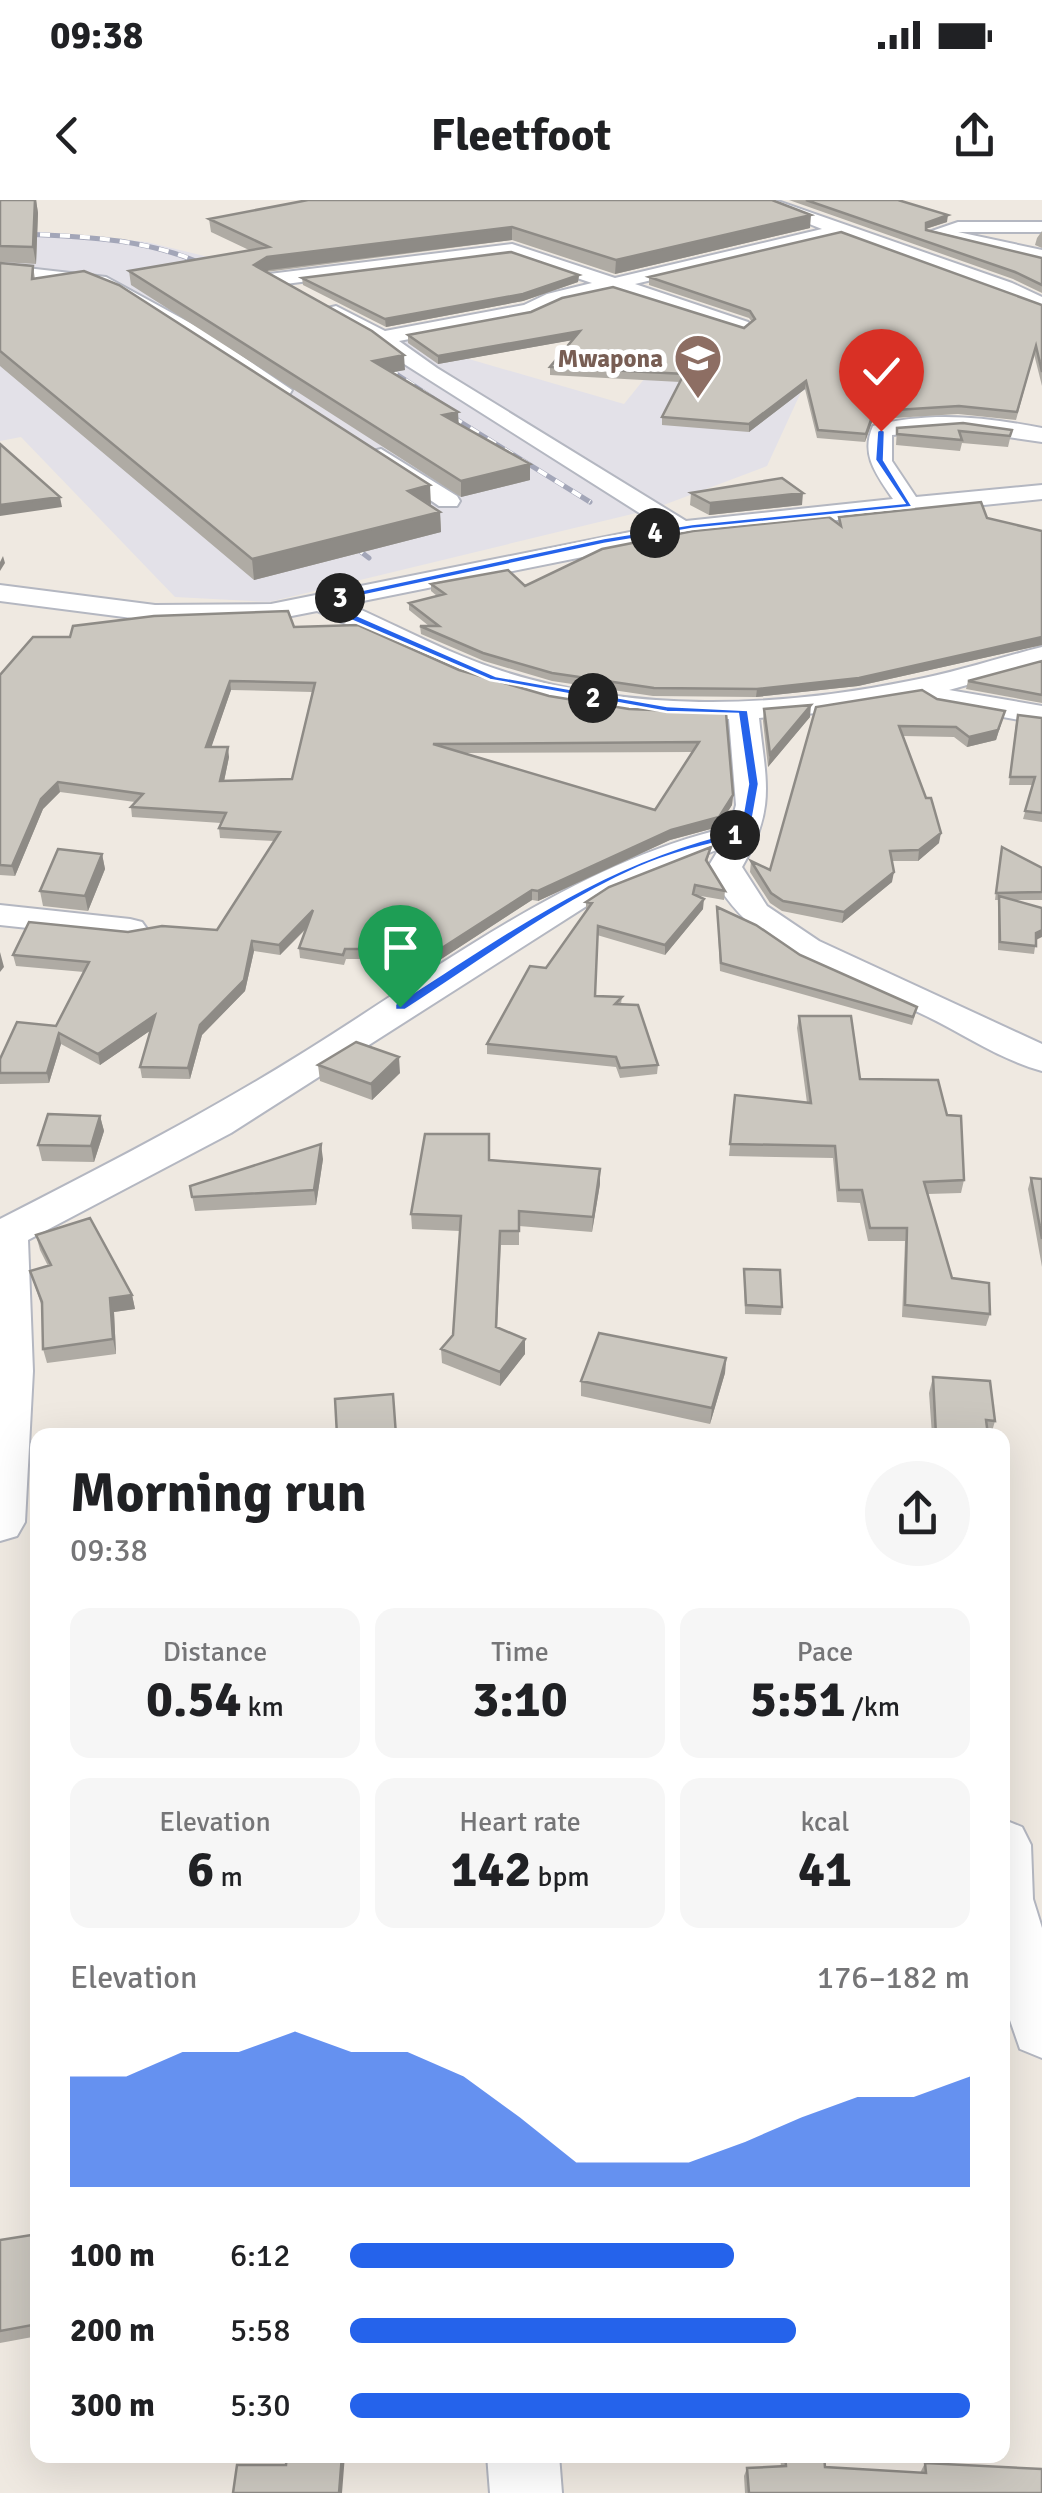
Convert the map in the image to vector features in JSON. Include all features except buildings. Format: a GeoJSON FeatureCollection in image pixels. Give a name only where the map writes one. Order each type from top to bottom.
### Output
{"type":"FeatureCollection","features":[{"type":"Feature","properties":{"kind":"street"},"geometry":{"type":"LineString","coordinates":[[758,200],[1042,305]]}},
{"type":"Feature","properties":{"kind":"street"},"geometry":{"type":"LineString","coordinates":[[1042,227],[958,227],[935,233],[1042,256]]}},
{"type":"Feature","properties":{"kind":"street"},"geometry":{"type":"LineString","coordinates":[[382,338],[530,310],[549,300],[843,229]]}},
{"type":"Feature","properties":{"kind":"street"},"geometry":{"type":"LineString","coordinates":[[681,528],[429,373],[382,338],[269,280],[507,250],[740,326]]}},
{"type":"Feature","properties":{"kind":"street"},"geometry":{"type":"LineString","coordinates":[[0,271],[86,278],[130,294],[298,402]]}},
{"type":"Feature","properties":{"kind":"street"},"geometry":{"type":"LineString","coordinates":[[910,505],[880,460],[881,431],[900,424],[955,425],[1042,435]]}},
{"type":"Feature","properties":{"kind":"street"},"geometry":{"type":"LineString","coordinates":[[364,446],[448,501]]}},
{"type":"Feature","properties":{"kind":"street"},"geometry":{"type":"LineString","coordinates":[[0,598],[155,614],[271,612],[681,528],[1042,492]]}},
{"type":"Feature","properties":{"kind":"street"},"geometry":{"type":"LineString","coordinates":[[319,602],[494,678],[667,709],[743,710],[909,693],[1042,655]]}},
{"type":"Feature","properties":{"kind":"street"},"geometry":{"type":"LineString","coordinates":[[909,693],[1042,715]]}},
{"type":"Feature","properties":{"kind":"street"},"geometry":{"type":"LineString","coordinates":[[743,710],[754,784],[746,833],[725,866],[732,886],[796,945],[1042,1058]]}},
{"type":"Feature","properties":{"kind":"street"},"geometry":{"type":"LineString","coordinates":[[0,1522],[10,1371],[3,1236],[217,1124],[564,903],[633,866],[686,846],[746,833]]}},
{"type":"Feature","properties":{"kind":"street"},"geometry":{"type":"LineString","coordinates":[[0,915],[130,929]]}},
{"type":"Feature","properties":{"kind":"street"},"geometry":{"type":"LineString","coordinates":[[1010,1919],[1042,2028]]}},
{"type":"Feature","properties":{"kind":"street"},"geometry":{"type":"LineString","coordinates":[[524,2463],[526,2493]]}},
{"type":"Feature","properties":{"kind":"shaded area"},"geometry":{"type":"Polygon","coordinates":[[[0,228],[147,242],[237,264],[352,325],[624,404],[649,373],[811,387],[801,392],[767,466],[653,509],[269,602],[175,597],[21,437],[0,441],[0,228]]]}},
{"type":"Feature","properties":{"kind":"railway"},"geometry":{"type":"LineString","coordinates":[[0,233],[113,240],[167,251],[220,272]]}},
{"type":"Feature","properties":{"kind":"railway"},"geometry":{"type":"LineString","coordinates":[[372,358],[451,410]]}},
{"type":"Feature","properties":{"kind":"railway"},"geometry":{"type":"LineString","coordinates":[[436,407],[590,502]]}},
{"type":"Feature","properties":{"kind":"railway"},"geometry":{"type":"LineString","coordinates":[[339,535],[369,558]]}},
{"type":"Feature","properties":{"kind":"place","name":"Mwapona"},"geometry":{"type":"Point","coordinates":[698,400]}},
{"type":"Feature","properties":{"kind":"route"},"geometry":{"type":"LineString","coordinates":[[400,1007],[564,903],[633,866],[686,846],[746,833],[754,784],[743,710],[667,709],[537,689],[494,678],[319,602],[604,541],[692,527],[910,505],[880,460],[881,431]]}}]}
